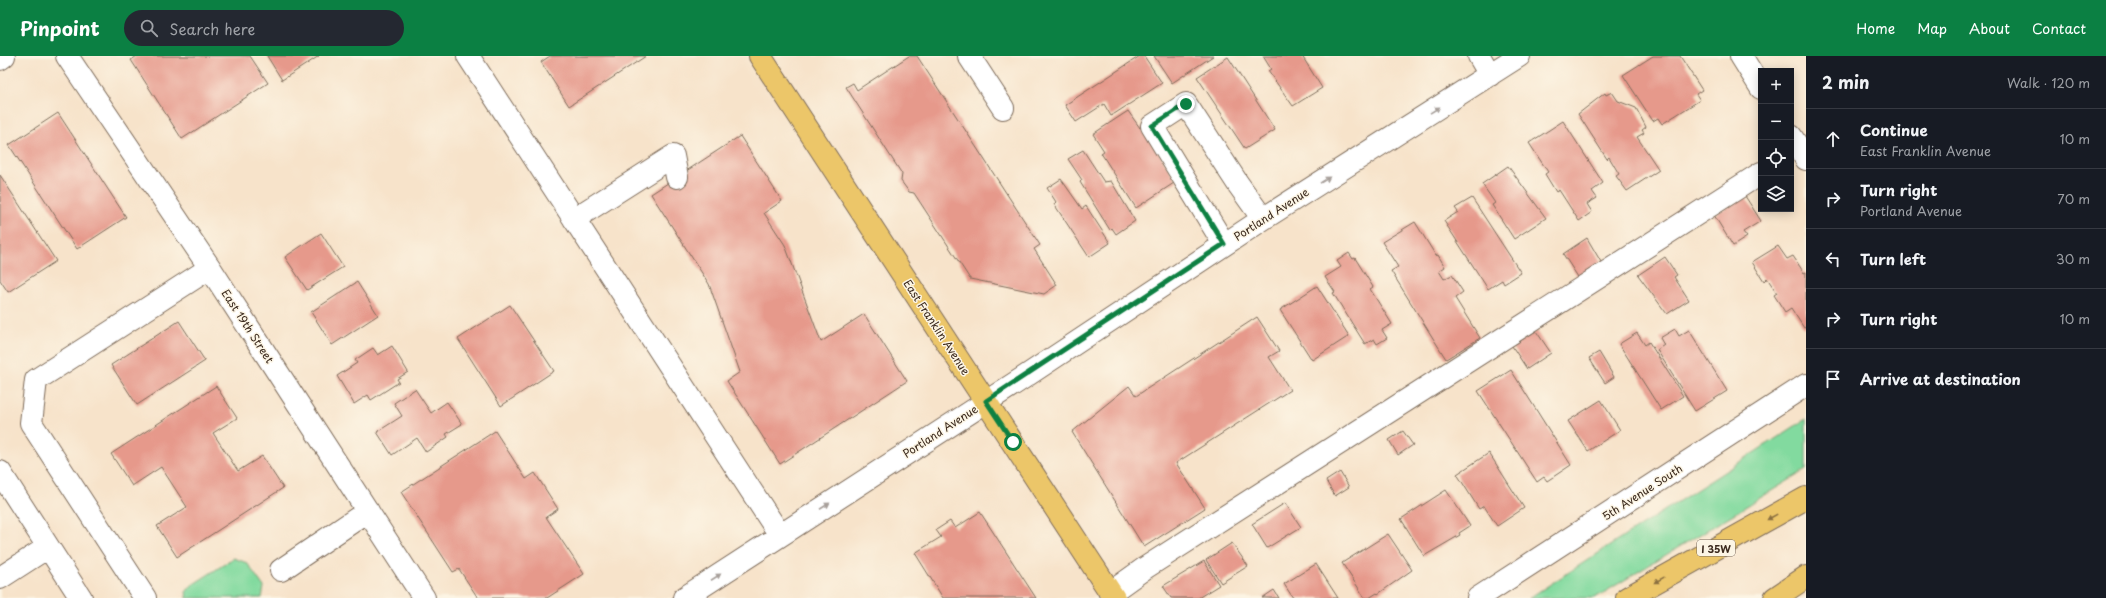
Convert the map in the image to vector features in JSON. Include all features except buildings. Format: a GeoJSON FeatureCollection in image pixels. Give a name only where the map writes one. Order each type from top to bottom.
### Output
{"type":"FeatureCollection","features":[{"type":"Feature","properties":{"kind":"main road","name":"East Franklin Avenue"},"geometry":{"type":"LineString","coordinates":[[766,58],[1112,595]]}},
{"type":"Feature","properties":{"kind":"main road","name":"I 35W"},"geometry":{"type":"LineString","coordinates":[[1627,598],[1806,498]]}},
{"type":"Feature","properties":{"kind":"main road"},"geometry":{"type":"LineString","coordinates":[[1775,598],[1806,577]]}},
{"type":"Feature","properties":{"kind":"street"},"geometry":{"type":"LineString","coordinates":[[0,58],[4,56]]}},
{"type":"Feature","properties":{"kind":"street","name":"East 19th Street"},"geometry":{"type":"LineString","coordinates":[[67,56],[210,268],[424,598]]}},
{"type":"Feature","properties":{"kind":"street"},"geometry":{"type":"LineString","coordinates":[[468,56],[780,535]]}},
{"type":"Feature","properties":{"kind":"street"},"geometry":{"type":"LineString","coordinates":[[969,56],[1003,108]]}},
{"type":"Feature","properties":{"kind":"street"},"geometry":{"type":"LineString","coordinates":[[1479,56],[1490,75]]}},
{"type":"Feature","properties":{"kind":"street","name":"Portland Avenue"},"geometry":{"type":"LineString","coordinates":[[684,598],[1224,244],[1519,56]]}},
{"type":"Feature","properties":{"kind":"street"},"geometry":{"type":"LineString","coordinates":[[1741,56],[1758,83]]}},
{"type":"Feature","properties":{"kind":"street"},"geometry":{"type":"LineString","coordinates":[[1224,244],[1152,126],[1186,104],[1238,184],[1263,219]]}},
{"type":"Feature","properties":{"kind":"street"},"geometry":{"type":"LineString","coordinates":[[574,219],[673,156],[677,177]]}},
{"type":"Feature","properties":{"kind":"street"},"geometry":{"type":"LineString","coordinates":[[1112,595],[1145,568],[1758,175]]}},
{"type":"Feature","properties":{"kind":"street"},"geometry":{"type":"LineString","coordinates":[[145,598],[31,423],[36,380],[210,268]]}},
{"type":"Feature","properties":{"kind":"street","name":"5th Avenue South"},"geometry":{"type":"LineString","coordinates":[[1478,598],[1806,384]]}},
{"type":"Feature","properties":{"kind":"street"},"geometry":{"type":"LineString","coordinates":[[0,472],[81,598]]}},
{"type":"Feature","properties":{"kind":"street"},"geometry":{"type":"LineString","coordinates":[[281,570],[368,511]]}},
{"type":"Feature","properties":{"kind":"street"},"geometry":{"type":"LineString","coordinates":[[0,578],[48,547]]}},
{"type":"Feature","properties":{"kind":"green space"},"geometry":{"type":"Polygon","coordinates":[[[1806,419],[1806,470],[1595,598],[1529,598],[1806,419]]]}},
{"type":"Feature","properties":{"kind":"green space"},"geometry":{"type":"Polygon","coordinates":[[[234,558],[247,563],[264,587],[262,598],[187,598],[186,592],[192,585],[234,558]]]}},
{"type":"Feature","properties":{"kind":"route"},"geometry":{"type":"LineString","coordinates":[[1013,442],[986,401],[1224,244],[1152,126],[1186,104]]}}]}
